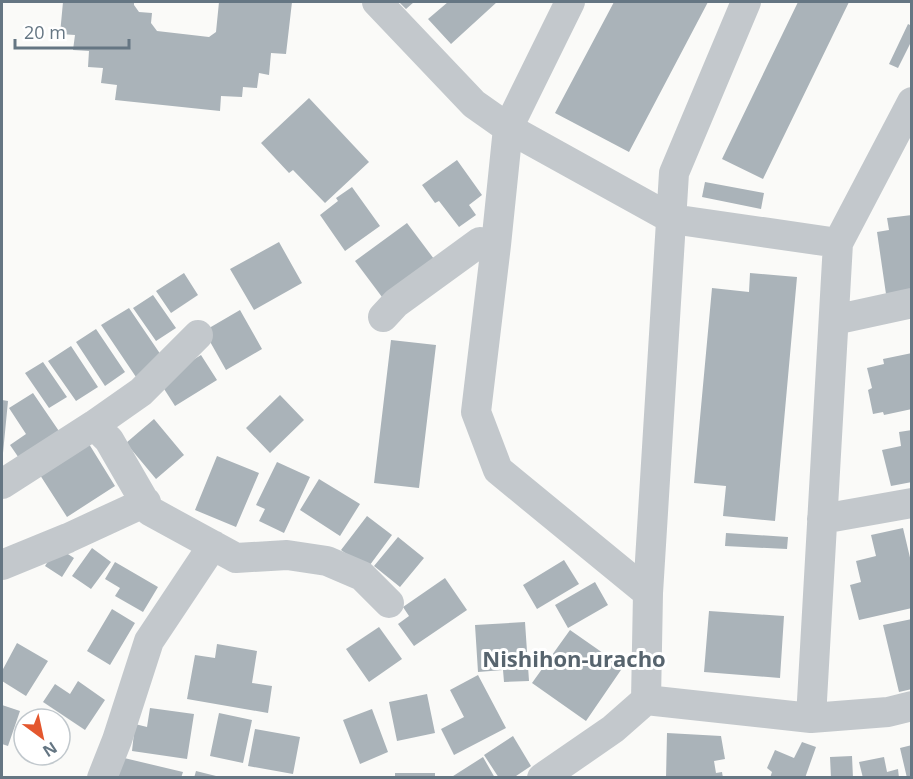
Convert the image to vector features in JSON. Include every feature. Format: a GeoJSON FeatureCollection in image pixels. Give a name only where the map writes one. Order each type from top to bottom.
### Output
{"type":"FeatureCollection","features":[{"type":"Feature","properties":{"kind":"street"},"geometry":{"type":"LineString","coordinates":[[377,2],[474,104],[508,128],[672,219],[838,243]]}},
{"type":"Feature","properties":{"kind":"street"},"geometry":{"type":"LineString","coordinates":[[570,2],[508,128],[476,412],[498,470],[648,593]]}},
{"type":"Feature","properties":{"kind":"street"},"geometry":{"type":"LineString","coordinates":[[646,700],[648,593],[674,172],[746,2]]}},
{"type":"Feature","properties":{"kind":"street"},"geometry":{"type":"LineString","coordinates":[[811,718],[838,243],[912,102]]}},
{"type":"Feature","properties":{"kind":"street"},"geometry":{"type":"LineString","coordinates":[[383,317],[396,303],[480,242],[496,245]]}},
{"type":"Feature","properties":{"kind":"street"},"geometry":{"type":"LineString","coordinates":[[834,320],[912,303]]}},
{"type":"Feature","properties":{"kind":"street"},"geometry":{"type":"LineString","coordinates":[[2,484],[141,392],[198,335]]}},
{"type":"Feature","properties":{"kind":"street"},"geometry":{"type":"LineString","coordinates":[[94,425],[109,440],[150,511],[236,558],[287,555],[327,561],[362,576],[389,603]]}},
{"type":"Feature","properties":{"kind":"street"},"geometry":{"type":"LineString","coordinates":[[2,565],[146,502]]}},
{"type":"Feature","properties":{"kind":"street"},"geometry":{"type":"LineString","coordinates":[[822,519],[912,503]]}},
{"type":"Feature","properties":{"kind":"street"},"geometry":{"type":"LineString","coordinates":[[102,777],[117,740],[149,641],[213,545]]}},
{"type":"Feature","properties":{"kind":"street"},"geometry":{"type":"LineString","coordinates":[[542,777],[612,729],[646,700],[811,718],[888,712],[912,706]]}},
{"type":"Feature","properties":{"kind":"building"},"geometry":{"type":"Polygon","coordinates":[[[63,2],[134,2],[139,12],[152,13],[151,23],[157,31],[209,37],[216,32],[219,2],[292,2],[286,54],[271,53],[269,75],[259,73],[257,88],[243,87],[242,97],[221,96],[220,111],[115,100],[117,85],[101,83],[103,68],[88,67],[89,51],[73,50],[75,35],[60,34],[63,2]]]}},
{"type":"Feature","properties":{"kind":"building"},"geometry":{"type":"Polygon","coordinates":[[[399,2],[414,2],[406,9],[399,2]]]}},
{"type":"Feature","properties":{"kind":"building"},"geometry":{"type":"Polygon","coordinates":[[[448,2],[497,2],[451,44],[428,19],[448,2]]]}},
{"type":"Feature","properties":{"kind":"building"},"geometry":{"type":"Polygon","coordinates":[[[614,2],[708,2],[629,152],[555,113],[614,2]]]}},
{"type":"Feature","properties":{"kind":"building"},"geometry":{"type":"Polygon","coordinates":[[[798,2],[849,2],[763,179],[722,159],[798,2]]]}},
{"type":"Feature","properties":{"kind":"building"},"geometry":{"type":"Polygon","coordinates":[[[908,24],[912,26],[912,40],[898,68],[889,64],[908,24]]]}},
{"type":"Feature","properties":{"kind":"building"},"geometry":{"type":"Polygon","coordinates":[[[309,98],[369,162],[325,203],[293,170],[289,173],[261,143],[309,98]]]}},
{"type":"Feature","properties":{"kind":"building"},"geometry":{"type":"Polygon","coordinates":[[[457,160],[482,195],[469,205],[476,215],[459,227],[439,201],[435,203],[422,185],[457,160]]]}},
{"type":"Feature","properties":{"kind":"building"},"geometry":{"type":"Polygon","coordinates":[[[705,182],[764,193],[761,209],[702,197],[705,182]]]}},
{"type":"Feature","properties":{"kind":"building"},"geometry":{"type":"Polygon","coordinates":[[[352,187],[380,226],[345,251],[320,215],[338,201],[336,198],[352,187]]]}},
{"type":"Feature","properties":{"kind":"building"},"geometry":{"type":"Polygon","coordinates":[[[912,215],[912,290],[886,294],[877,232],[889,230],[887,218],[912,215]]]}},
{"type":"Feature","properties":{"kind":"building"},"geometry":{"type":"Polygon","coordinates":[[[407,223],[434,259],[382,297],[355,261],[407,223]]]}},
{"type":"Feature","properties":{"kind":"building"},"geometry":{"type":"Polygon","coordinates":[[[279,242],[302,283],[254,310],[230,269],[279,242]]]}},
{"type":"Feature","properties":{"kind":"building"},"geometry":{"type":"Polygon","coordinates":[[[184,273],[198,295],[171,313],[156,291],[184,273]]]}},
{"type":"Feature","properties":{"kind":"building"},"geometry":{"type":"Polygon","coordinates":[[[750,273],[797,277],[775,521],[723,516],[726,486],[694,483],[712,288],[749,292],[750,273]]]}},
{"type":"Feature","properties":{"kind":"building"},"geometry":{"type":"Polygon","coordinates":[[[153,295],[176,328],[156,341],[133,308],[153,295]]]}},
{"type":"Feature","properties":{"kind":"building"},"geometry":{"type":"Polygon","coordinates":[[[129,308],[163,358],[136,377],[101,325],[129,308]]]}},
{"type":"Feature","properties":{"kind":"building"},"geometry":{"type":"Polygon","coordinates":[[[240,310],[262,349],[226,370],[204,331],[240,310]]]}},
{"type":"Feature","properties":{"kind":"building"},"geometry":{"type":"Polygon","coordinates":[[[96,329],[125,372],[105,386],[76,342],[96,329]]]}},
{"type":"Feature","properties":{"kind":"building"},"geometry":{"type":"Polygon","coordinates":[[[391,340],[436,345],[419,488],[374,483],[391,340]]]}},
{"type":"Feature","properties":{"kind":"building"},"geometry":{"type":"Polygon","coordinates":[[[71,346],[98,387],[76,401],[48,361],[71,346]]]}},
{"type":"Feature","properties":{"kind":"building"},"geometry":{"type":"Polygon","coordinates":[[[912,353],[912,409],[884,415],[883,412],[873,414],[868,390],[872,388],[867,368],[884,364],[883,359],[912,353]]]}},
{"type":"Feature","properties":{"kind":"building"},"geometry":{"type":"Polygon","coordinates":[[[201,355],[217,380],[175,406],[159,381],[201,355]]]}},
{"type":"Feature","properties":{"kind":"building"},"geometry":{"type":"Polygon","coordinates":[[[43,362],[67,397],[49,408],[25,373],[43,362]]]}},
{"type":"Feature","properties":{"kind":"building"},"geometry":{"type":"Polygon","coordinates":[[[33,393],[63,437],[23,464],[10,445],[26,434],[9,408],[33,393]]]}},
{"type":"Feature","properties":{"kind":"building"},"geometry":{"type":"Polygon","coordinates":[[[280,395],[304,420],[270,453],[246,428],[280,395]]]}},
{"type":"Feature","properties":{"kind":"building"},"geometry":{"type":"Polygon","coordinates":[[[2,400],[8,401],[3,453],[2,453],[2,400]]]}},
{"type":"Feature","properties":{"kind":"building"},"geometry":{"type":"Polygon","coordinates":[[[154,419],[184,455],[156,479],[126,443],[154,419]]]}},
{"type":"Feature","properties":{"kind":"building"},"geometry":{"type":"Polygon","coordinates":[[[912,430],[912,482],[891,486],[882,450],[901,446],[899,432],[912,430]]]}},
{"type":"Feature","properties":{"kind":"building"},"geometry":{"type":"Polygon","coordinates":[[[89,444],[115,486],[67,517],[40,475],[89,444]]]}},
{"type":"Feature","properties":{"kind":"building"},"geometry":{"type":"Polygon","coordinates":[[[217,456],[259,473],[236,527],[195,510],[217,456]]]}},
{"type":"Feature","properties":{"kind":"building"},"geometry":{"type":"Polygon","coordinates":[[[277,462],[310,477],[284,533],[259,521],[265,509],[256,505],[277,462]]]}},
{"type":"Feature","properties":{"kind":"building"},"geometry":{"type":"Polygon","coordinates":[[[319,479],[360,504],[340,536],[300,510],[319,479]]]}},
{"type":"Feature","properties":{"kind":"building"},"geometry":{"type":"Polygon","coordinates":[[[367,516],[392,535],[367,569],[341,550],[367,516]]]}},
{"type":"Feature","properties":{"kind":"building"},"geometry":{"type":"Polygon","coordinates":[[[903,528],[912,566],[912,608],[859,620],[850,585],[861,582],[856,561],[876,556],[871,535],[903,528]]]}},
{"type":"Feature","properties":{"kind":"building"},"geometry":{"type":"Polygon","coordinates":[[[726,533],[788,537],[787,549],[725,546],[726,533]]]}},
{"type":"Feature","properties":{"kind":"building"},"geometry":{"type":"Polygon","coordinates":[[[398,537],[424,558],[400,587],[374,566],[398,537]]]}},
{"type":"Feature","properties":{"kind":"building"},"geometry":{"type":"Polygon","coordinates":[[[57,547],[74,558],[62,577],[45,566],[57,547]]]}},
{"type":"Feature","properties":{"kind":"building"},"geometry":{"type":"Polygon","coordinates":[[[92,548],[111,562],[91,589],[72,576],[92,548]]]}},
{"type":"Feature","properties":{"kind":"building"},"geometry":{"type":"Polygon","coordinates":[[[564,560],[579,584],[537,609],[523,585],[564,560]]]}},
{"type":"Feature","properties":{"kind":"building"},"geometry":{"type":"Polygon","coordinates":[[[115,562],[158,587],[143,612],[115,596],[120,588],[105,579],[115,562]]]}},
{"type":"Feature","properties":{"kind":"building"},"geometry":{"type":"Polygon","coordinates":[[[445,578],[467,610],[414,646],[398,624],[409,616],[403,607],[445,578]]]}},
{"type":"Feature","properties":{"kind":"building"},"geometry":{"type":"Polygon","coordinates":[[[595,582],[608,605],[568,628],[555,605],[595,582]]]}},
{"type":"Feature","properties":{"kind":"building"},"geometry":{"type":"Polygon","coordinates":[[[112,609],[135,623],[110,665],[87,651],[112,609]]]}},
{"type":"Feature","properties":{"kind":"building"},"geometry":{"type":"Polygon","coordinates":[[[709,611],[784,616],[780,678],[704,672],[709,611]]]}},
{"type":"Feature","properties":{"kind":"building"},"geometry":{"type":"Polygon","coordinates":[[[912,619],[912,689],[899,692],[883,625],[912,619]]]}},
{"type":"Feature","properties":{"kind":"building"},"geometry":{"type":"Polygon","coordinates":[[[525,622],[529,681],[504,682],[503,670],[478,672],[475,625],[525,622]]]}},
{"type":"Feature","properties":{"kind":"building"},"geometry":{"type":"Polygon","coordinates":[[[379,627],[402,659],[369,682],[346,649],[379,627]]]}},
{"type":"Feature","properties":{"kind":"building"},"geometry":{"type":"Polygon","coordinates":[[[570,630],[623,667],[586,721],[532,683],[570,630]]]}},
{"type":"Feature","properties":{"kind":"building"},"geometry":{"type":"Polygon","coordinates":[[[17,643],[48,661],[26,696],[2,681],[2,671],[17,643]]]}},
{"type":"Feature","properties":{"kind":"building"},"geometry":{"type":"Polygon","coordinates":[[[217,644],[257,651],[252,683],[272,686],[268,713],[187,699],[195,655],[215,658],[217,644]]]}},
{"type":"Feature","properties":{"kind":"building"},"geometry":{"type":"Polygon","coordinates":[[[478,675],[506,728],[454,755],[441,729],[464,717],[450,690],[478,675]]]}},
{"type":"Feature","properties":{"kind":"building"},"geometry":{"type":"Polygon","coordinates":[[[78,681],[105,700],[85,730],[72,721],[72,707],[50,707],[43,702],[55,684],[70,694],[78,681]]]}},
{"type":"Feature","properties":{"kind":"building"},"geometry":{"type":"Polygon","coordinates":[[[427,694],[435,733],[397,741],[389,702],[427,694]]]}},
{"type":"Feature","properties":{"kind":"building"},"geometry":{"type":"Polygon","coordinates":[[[2,705],[12,708],[12,734],[8,746],[2,744],[2,705]]]}},
{"type":"Feature","properties":{"kind":"building"},"geometry":{"type":"Polygon","coordinates":[[[150,708],[194,714],[187,759],[132,751],[135,724],[147,727],[150,708]]]}},
{"type":"Feature","properties":{"kind":"building"},"geometry":{"type":"Polygon","coordinates":[[[372,709],[388,752],[360,764],[343,720],[372,709]]]}},
{"type":"Feature","properties":{"kind":"building"},"geometry":{"type":"Polygon","coordinates":[[[219,713],[252,720],[243,763],[210,756],[219,713]]]}},
{"type":"Feature","properties":{"kind":"building"},"geometry":{"type":"Polygon","coordinates":[[[255,729],[300,737],[293,774],[248,766],[255,729]]]}},
{"type":"Feature","properties":{"kind":"building"},"geometry":{"type":"Polygon","coordinates":[[[667,733],[721,736],[725,759],[714,761],[716,773],[722,772],[723,778],[666,778],[667,733]]]}},
{"type":"Feature","properties":{"kind":"building"},"geometry":{"type":"Polygon","coordinates":[[[513,736],[531,766],[513,778],[499,778],[484,755],[513,736]]]}},
{"type":"Feature","properties":{"kind":"building"},"geometry":{"type":"Polygon","coordinates":[[[802,742],[816,747],[805,778],[770,778],[772,772],[767,768],[775,750],[794,758],[802,742]]]}},
{"type":"Feature","properties":{"kind":"building"},"geometry":{"type":"Polygon","coordinates":[[[912,745],[912,778],[907,778],[900,748],[912,745]]]}},
{"type":"Feature","properties":{"kind":"building"},"geometry":{"type":"Polygon","coordinates":[[[852,756],[853,778],[831,778],[830,757],[852,756]]]}},
{"type":"Feature","properties":{"kind":"building"},"geometry":{"type":"Polygon","coordinates":[[[120,757],[183,772],[181,778],[114,778],[120,757]]]}},
{"type":"Feature","properties":{"kind":"building"},"geometry":{"type":"Polygon","coordinates":[[[483,757],[495,778],[450,778],[483,757]]]}},
{"type":"Feature","properties":{"kind":"building"},"geometry":{"type":"Polygon","coordinates":[[[884,757],[887,772],[898,769],[899,778],[863,778],[859,762],[884,757]]]}},
{"type":"Feature","properties":{"kind":"building"},"geometry":{"type":"Polygon","coordinates":[[[196,771],[220,777],[220,778],[194,778],[196,771]]]}},
{"type":"Feature","properties":{"kind":"building"},"geometry":{"type":"Polygon","coordinates":[[[395,773],[435,773],[435,778],[395,778],[395,773]]]}},
{"type":"Feature","properties":{"kind":"district","name":"Nishihon-uracho"},"geometry":{"type":"Point","coordinates":[574,659]}}]}
